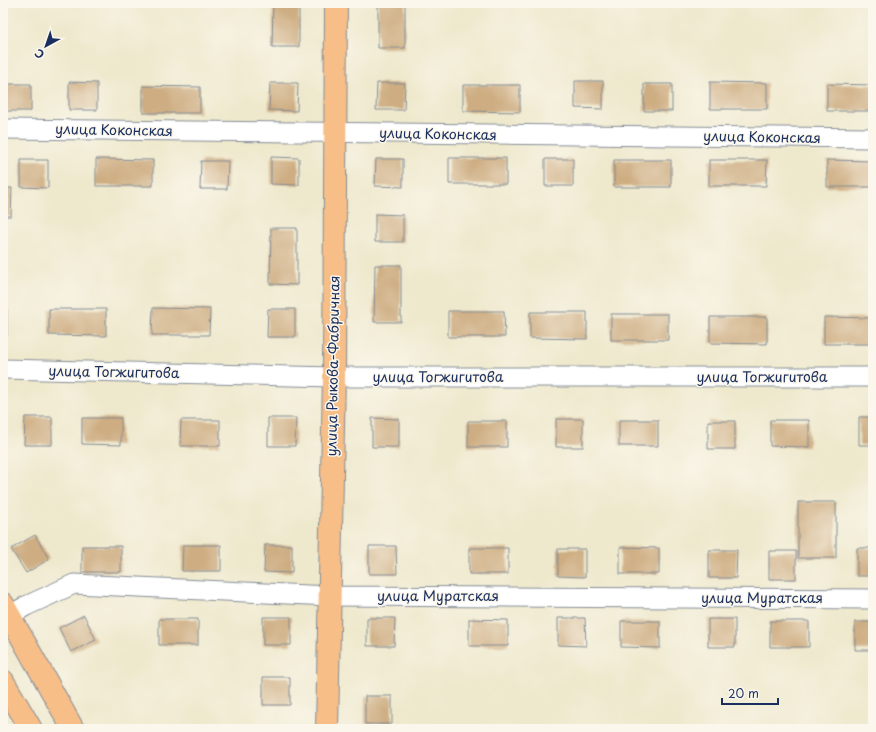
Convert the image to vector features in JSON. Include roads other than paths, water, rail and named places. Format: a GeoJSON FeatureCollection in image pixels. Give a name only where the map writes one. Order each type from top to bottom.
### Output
{"type":"FeatureCollection","features":[{"type":"Feature","properties":{"kind":"main road","name":"улица Рыкова-Фабричная"},"geometry":{"type":"LineString","coordinates":[[327,729],[334,377],[336,3]]}},
{"type":"Feature","properties":{"kind":"main road"},"geometry":{"type":"LineString","coordinates":[[5,612],[73,729]]}},
{"type":"Feature","properties":{"kind":"main road"},"geometry":{"type":"LineString","coordinates":[[3,682],[31,729]]}},
{"type":"Feature","properties":{"kind":"street","name":"улица Коконская"},"geometry":{"type":"LineString","coordinates":[[3,128],[873,138]]}},
{"type":"Feature","properties":{"kind":"street","name":"улица Тогжигитова"},"geometry":{"type":"LineString","coordinates":[[3,369],[334,377],[873,377]]}},
{"type":"Feature","properties":{"kind":"street","name":"улица Муратская"},"geometry":{"type":"LineString","coordinates":[[5,612],[74,584],[330,596],[873,599]]}}]}
